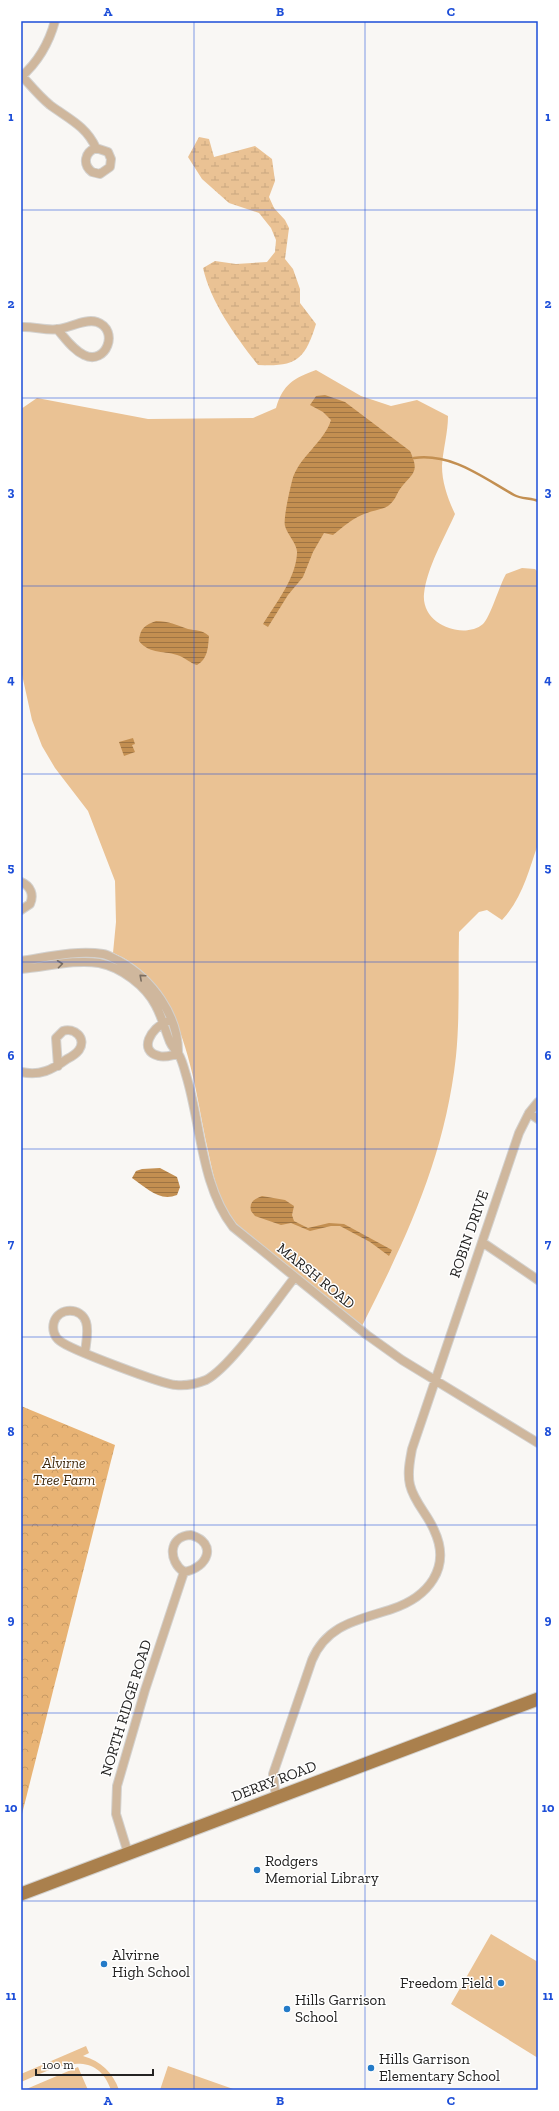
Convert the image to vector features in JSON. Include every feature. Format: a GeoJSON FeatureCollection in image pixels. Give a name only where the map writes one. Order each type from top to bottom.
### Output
{"type":"FeatureCollection","features":[{"type":"Feature","properties":{"kind":"main road","name":"DERRY ROAD"},"geometry":{"type":"LineString","coordinates":[[21,1894],[538,1698]]}},
{"type":"Feature","properties":{"kind":"street"},"geometry":{"type":"LineString","coordinates":[[55,21],[50,41],[22,76],[46,101],[80,124],[92,138],[96,148]]}},
{"type":"Feature","properties":{"kind":"street"},"geometry":{"type":"LineString","coordinates":[[21,327],[57,330],[86,322],[98,322],[107,330],[110,341],[108,347],[100,355],[88,357],[78,351],[57,330]]}},
{"type":"Feature","properties":{"kind":"street"},"geometry":{"type":"LineString","coordinates":[[21,882],[28,886],[32,895],[30,904],[21,910]]}},
{"type":"Feature","properties":{"kind":"street","name":"MARSH ROAD"},"geometry":{"type":"LineString","coordinates":[[21,960],[76,953],[103,954],[110,956],[144,978],[162,1002],[171,1045],[178,1054],[192,1096],[211,1183],[221,1210],[233,1227],[367,1335],[402,1360],[538,1443]]}},
{"type":"Feature","properties":{"kind":"street","name":"MARSH ROAD"},"geometry":{"type":"LineString","coordinates":[[21,969],[77,962],[106,965],[127,976],[149,994],[167,1022]]}},
{"type":"Feature","properties":{"kind":"street"},"geometry":{"type":"LineString","coordinates":[[167,1022],[149,1037],[149,1047],[154,1053],[161,1057],[178,1054]]}},
{"type":"Feature","properties":{"kind":"street"},"geometry":{"type":"LineString","coordinates":[[21,1072],[40,1073],[58,1066]]}},
{"type":"Feature","properties":{"kind":"street","name":"ROBIN DRIVE"},"geometry":{"type":"LineString","coordinates":[[276,1798],[273,1774],[312,1660],[321,1643],[327,1636],[342,1626],[400,1606],[418,1596],[434,1579],[439,1568],[439,1543],[434,1530],[414,1496],[410,1484],[409,1473],[412,1449],[519,1133],[529,1113],[538,1102]]}},
{"type":"Feature","properties":{"kind":"street"},"geometry":{"type":"LineString","coordinates":[[529,1113],[538,1119]]}},
{"type":"Feature","properties":{"kind":"street"},"geometry":{"type":"LineString","coordinates":[[482,1242],[538,1280]]}},
{"type":"Feature","properties":{"kind":"street"},"geometry":{"type":"LineString","coordinates":[[86,1352],[88,1328],[84,1317],[74,1311],[63,1312],[59,1315],[53,1325],[55,1336],[63,1343],[166,1384],[185,1385],[197,1383],[207,1379],[224,1366],[295,1277]]}},
{"type":"Feature","properties":{"kind":"street"},"geometry":{"type":"LineString","coordinates":[[190,1535],[202,1540],[206,1546],[207,1556],[202,1565],[184,1572],[176,1565],[173,1559],[172,1547],[180,1538],[190,1535]]}},
{"type":"Feature","properties":{"kind":"street","name":"NORTH RIDGE ROAD"},"geometry":{"type":"LineString","coordinates":[[128,1853],[116,1814],[117,1786],[145,1690],[184,1572]]}},
{"type":"Feature","properties":{"kind":"green space"},"geometry":{"type":"Polygon","coordinates":[[[199,137],[209,139],[214,157],[255,146],[272,159],[275,181],[269,197],[274,208],[285,220],[289,228],[285,259],[293,269],[300,289],[300,303],[316,324],[308,346],[297,359],[290,362],[282,364],[258,365],[225,319],[212,294],[203,268],[215,261],[236,264],[267,262],[275,252],[276,240],[271,228],[259,213],[229,203],[202,179],[188,157],[199,137]]]}},
{"type":"Feature","properties":{"kind":"green space"},"geometry":{"type":"Polygon","coordinates":[[[316,370],[361,396],[391,406],[417,400],[448,416],[442,472],[446,491],[455,514],[432,563],[424,594],[425,605],[429,614],[436,621],[445,627],[455,630],[475,629],[486,621],[506,574],[522,568],[535,569],[538,572],[538,844],[520,894],[509,912],[502,920],[487,910],[479,912],[459,932],[456,1056],[451,1093],[443,1128],[422,1196],[409,1228],[362,1326],[245,1233],[236,1223],[223,1203],[215,1182],[190,1064],[181,1036],[170,1009],[156,986],[137,967],[113,953],[116,922],[115,881],[88,811],[55,768],[42,746],[32,720],[21,670],[21,409],[37,398],[148,419],[253,418],[276,408],[282,393],[290,383],[301,376],[316,370]]]}},
{"type":"Feature","properties":{"kind":"green space","name":"Alvirne Tree Farm"},"geometry":{"type":"Polygon","coordinates":[[[21,1406],[115,1445],[21,1818],[21,1406]]]}},
{"type":"Feature","properties":{"kind":"green space","name":"Freedom Field"},"geometry":{"type":"Polygon","coordinates":[[[491,1934],[538,1962],[538,2058],[451,2004],[491,1934]]]}},
{"type":"Feature","properties":{"kind":"green space"},"geometry":{"type":"Polygon","coordinates":[[[86,2046],[89,2053],[83,2056],[101,2064],[106,2068],[119,2090],[111,2090],[104,2076],[94,2068],[83,2064],[71,2064],[58,2067],[21,2082],[21,2074],[86,2046]]]}},
{"type":"Feature","properties":{"kind":"green space"},"geometry":{"type":"Polygon","coordinates":[[[168,2066],[236,2090],[160,2090],[168,2066]]]}},
{"type":"Feature","properties":{"kind":"green space"},"geometry":{"type":"Polygon","coordinates":[[[78,2067],[88,2090],[24,2090],[78,2067]]]}},
{"type":"Feature","properties":{"kind":"shaded area"},"geometry":{"type":"Polygon","coordinates":[[[325,395],[345,402],[410,451],[415,468],[412,475],[388,506],[358,517],[349,522],[333,535],[324,533],[313,552],[303,577],[288,595],[268,627],[263,624],[289,581],[296,562],[297,550],[285,526],[287,504],[292,481],[295,472],[305,457],[323,436],[331,420],[323,412],[310,405],[316,396],[325,395]]]}},
{"type":"Feature","properties":{"kind":"shaded area"},"geometry":{"type":"Polygon","coordinates":[[[156,621],[169,622],[188,629],[201,631],[209,636],[207,652],[201,662],[197,665],[180,656],[153,650],[143,645],[139,641],[142,630],[149,624],[156,621]]]}},
{"type":"Feature","properties":{"kind":"shaded area"},"geometry":{"type":"Polygon","coordinates":[[[133,738],[135,744],[132,745],[135,752],[124,756],[119,742],[133,738]]]}},
{"type":"Feature","properties":{"kind":"shaded area"},"geometry":{"type":"Polygon","coordinates":[[[160,1168],[177,1177],[180,1187],[177,1195],[164,1197],[153,1193],[132,1178],[136,1171],[142,1169],[160,1168]]]}},
{"type":"Feature","properties":{"kind":"shaded area"},"geometry":{"type":"Polygon","coordinates":[[[262,1196],[285,1200],[294,1206],[292,1215],[294,1221],[308,1228],[329,1223],[344,1224],[392,1250],[389,1256],[370,1242],[340,1226],[331,1226],[310,1231],[291,1223],[281,1225],[255,1216],[251,1211],[251,1203],[262,1196]]]}},
{"type":"Feature","properties":{"kind":"waterway"},"geometry":{"type":"LineString","coordinates":[[414,458],[428,457],[454,463],[478,474],[517,496],[538,501]]}},
{"type":"Feature","properties":{"kind":"place","name":"Rodgers Memorial Library"},"geometry":{"type":"Point","coordinates":[257,1870]}},
{"type":"Feature","properties":{"kind":"place","name":"Alvirne High School"},"geometry":{"type":"Point","coordinates":[104,1964]}},
{"type":"Feature","properties":{"kind":"place","name":"Freedom Field"},"geometry":{"type":"Point","coordinates":[501,1983]}},
{"type":"Feature","properties":{"kind":"place","name":"Hills Garrison School"},"geometry":{"type":"Point","coordinates":[287,2009]}},
{"type":"Feature","properties":{"kind":"place","name":"Hills Garrison Elementary School"},"geometry":{"type":"Point","coordinates":[371,2068]}}]}
